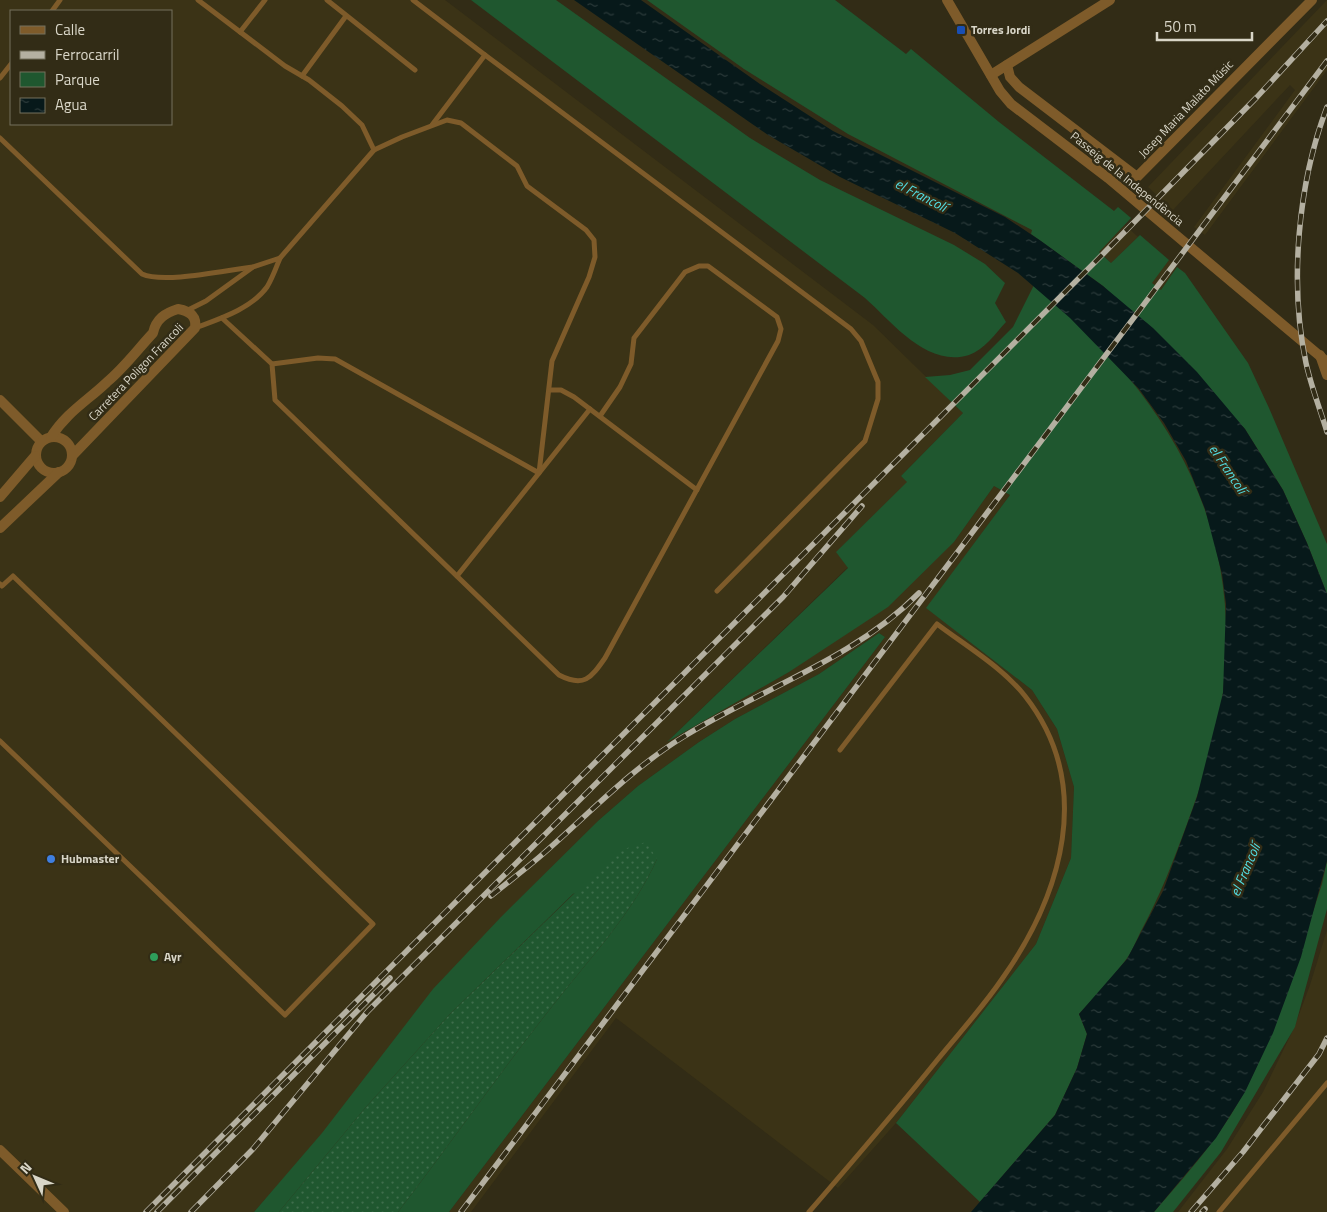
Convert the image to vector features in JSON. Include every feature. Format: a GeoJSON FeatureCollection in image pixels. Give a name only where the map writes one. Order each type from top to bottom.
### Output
{"type":"FeatureCollection","features":[{"type":"Feature","properties":{"kind":"street","name":"Passeig de la Independència"},"geometry":{"type":"LineString","coordinates":[[947,0],[991,75],[1011,104],[1108,178],[1323,358],[1327,375]]}},
{"type":"Feature","properties":{"kind":"street"},"geometry":{"type":"LineString","coordinates":[[991,75],[1110,0]]}},
{"type":"Feature","properties":{"kind":"street","name":"Josep Maria Malato Músic"},"geometry":{"type":"LineString","coordinates":[[1007,65],[1010,77],[1019,87],[1137,177],[1312,0]]}},
{"type":"Feature","properties":{"kind":"street","name":"Carretera Poligon Francoli"},"geometry":{"type":"LineString","coordinates":[[46,439],[60,423],[85,399],[107,382],[127,361],[153,333],[154,326],[162,317],[178,309],[186,311],[196,322],[195,328],[72,456]]}},
{"type":"Feature","properties":{"kind":"street"},"geometry":{"type":"LineString","coordinates":[[0,400],[46,439],[61,438],[72,449],[72,456],[68,466],[59,472],[0,528]]}},
{"type":"Feature","properties":{"kind":"street"},"geometry":{"type":"LineString","coordinates":[[0,497],[35,456],[46,439]]}},
{"type":"Feature","properties":{"kind":"street"},"geometry":{"type":"LineString","coordinates":[[35,456],[43,470],[51,473],[59,472]]}},
{"type":"Feature","properties":{"kind":"street"},"geometry":{"type":"LineString","coordinates":[[0,1150],[64,1212]]}},
{"type":"Feature","properties":{"kind":"lane"},"geometry":{"type":"LineString","coordinates":[[198,0],[285,66],[302,76],[342,106],[362,125],[374,150]]}},
{"type":"Feature","properties":{"kind":"lane"},"geometry":{"type":"LineString","coordinates":[[240,32],[265,0]]}},
{"type":"Feature","properties":{"kind":"lane"},"geometry":{"type":"LineString","coordinates":[[327,0],[415,70]]}},
{"type":"Feature","properties":{"kind":"lane"},"geometry":{"type":"LineString","coordinates":[[414,0],[851,329],[861,341],[873,365],[878,382],[878,399],[866,441],[717,591]]}},
{"type":"Feature","properties":{"kind":"lane"},"geometry":{"type":"LineString","coordinates":[[302,76],[346,16]]}},
{"type":"Feature","properties":{"kind":"lane"},"geometry":{"type":"LineString","coordinates":[[432,125],[486,55]]}},
{"type":"Feature","properties":{"kind":"lane"},"geometry":{"type":"LineString","coordinates":[[0,78],[10,65]]}},
{"type":"Feature","properties":{"kind":"lane"},"geometry":{"type":"LineString","coordinates":[[195,328],[222,318],[252,300],[266,287],[280,258],[374,150],[446,120],[461,123],[517,166],[527,186],[586,230],[594,240],[595,257],[591,270],[552,361],[539,473]]}},
{"type":"Feature","properties":{"kind":"lane"},"geometry":{"type":"LineString","coordinates":[[0,138],[142,274],[152,278],[173,277],[253,267],[280,258]]}},
{"type":"Feature","properties":{"kind":"lane"},"geometry":{"type":"LineString","coordinates":[[222,318],[272,364],[274,400],[559,675],[570,680],[582,681],[592,676],[605,658],[778,341],[781,329],[776,317],[768,309],[708,266],[699,266],[685,272],[634,338],[631,364],[620,387],[600,416]]}},
{"type":"Feature","properties":{"kind":"lane"},"geometry":{"type":"LineString","coordinates":[[186,311],[206,301],[253,267]]}},
{"type":"Feature","properties":{"kind":"lane"},"geometry":{"type":"LineString","coordinates":[[272,364],[318,358],[335,359],[539,473]]}},
{"type":"Feature","properties":{"kind":"lane"},"geometry":{"type":"LineString","coordinates":[[550,390],[561,390],[574,396],[697,490]]}},
{"type":"Feature","properties":{"kind":"lane"},"geometry":{"type":"LineString","coordinates":[[457,576],[590,409]]}},
{"type":"Feature","properties":{"kind":"lane"},"geometry":{"type":"LineString","coordinates":[[0,741],[285,1015],[373,924],[12,576],[1,586]]}},
{"type":"Feature","properties":{"kind":"lane"},"geometry":{"type":"LineString","coordinates":[[809,1212],[918,1084],[1003,979],[1030,936],[1051,889],[1062,850],[1065,818],[1064,787],[1058,763],[1038,715],[1024,695],[1008,678],[936,624],[840,750]]}},
{"type":"Feature","properties":{"kind":"lane"},"geometry":{"type":"LineString","coordinates":[[1219,1212],[1327,1083]]}},
{"type":"Feature","properties":{"kind":"shaded area"},"geometry":{"type":"Polygon","coordinates":[[[0,0],[445,0],[873,325],[963,413],[901,476],[908,482],[837,552],[848,567],[669,740],[789,672],[954,542],[994,486],[1010,495],[927,608],[1032,690],[1057,729],[1074,787],[1071,858],[1036,944],[896,1123],[838,1188],[616,1018],[471,1212],[449,1212],[885,637],[879,633],[819,674],[735,719],[699,742],[638,786],[599,820],[254,1212],[0,1212],[0,0]]]}},
{"type":"Feature","properties":{"kind":"shaded area"},"geometry":{"type":"Polygon","coordinates":[[[1327,0],[1327,70],[1205,235],[1194,227],[1295,90],[1290,85],[1173,210],[1148,187],[1327,0]]]}},
{"type":"Feature","properties":{"kind":"shaded area"},"geometry":{"type":"Polygon","coordinates":[[[1125,225],[1138,237],[1111,263],[1099,251],[1125,225]]]}},
{"type":"Feature","properties":{"kind":"shaded area"},"geometry":{"type":"Polygon","coordinates":[[[1169,260],[1177,267],[1161,290],[1151,283],[1169,260]]]}},
{"type":"Feature","properties":{"kind":"shaded area"},"geometry":{"type":"Polygon","coordinates":[[[1327,930],[1327,1212],[1178,1212],[1227,1149],[1263,1092],[1294,1028],[1327,930]]]}},
{"type":"Feature","properties":{"kind":"green space"},"geometry":{"type":"Polygon","coordinates":[[[471,0],[556,0],[750,138],[820,180],[954,245],[985,264],[1005,283],[995,303],[1006,322],[985,345],[969,355],[954,357],[939,355],[925,349],[899,330],[865,298],[471,0]]]}},
{"type":"Feature","properties":{"kind":"green space"},"geometry":{"type":"Polygon","coordinates":[[[647,0],[835,0],[906,54],[911,49],[999,122],[1114,211],[1118,207],[1131,218],[1099,252],[1111,263],[1140,235],[1169,260],[1152,283],[1161,290],[1177,267],[1185,273],[1248,363],[1327,544],[1327,594],[1283,490],[1245,429],[1103,286],[1031,234],[1032,230],[848,134],[744,69],[647,0]]]}},
{"type":"Feature","properties":{"kind":"green space"},"geometry":{"type":"Polygon","coordinates":[[[1034,285],[1080,326],[1121,369],[1156,415],[1185,463],[1207,515],[1221,570],[1226,629],[1223,692],[1221,709],[1209,759],[1171,865],[1130,954],[1079,1014],[1087,1034],[1077,1068],[1055,1115],[980,1202],[896,1123],[1036,944],[1071,858],[1074,787],[1057,729],[1032,690],[926,608],[1010,495],[994,486],[954,542],[888,607],[789,672],[667,742],[848,568],[836,552],[907,482],[901,476],[963,413],[925,377],[950,375],[970,370],[1013,327],[1034,285]]]}},
{"type":"Feature","properties":{"kind":"green space"},"geometry":{"type":"Polygon","coordinates":[[[879,633],[885,637],[449,1212],[398,1212],[534,1030],[623,916],[636,898],[657,859],[573,894],[450,1014],[366,1107],[279,1212],[254,1212],[322,1133],[433,989],[501,917],[599,820],[638,786],[699,742],[735,719],[819,674],[879,633]]]}},
{"type":"Feature","properties":{"kind":"green space"},"geometry":{"type":"Polygon","coordinates":[[[646,842],[657,859],[636,898],[610,934],[514,1055],[398,1212],[279,1212],[366,1107],[450,1014],[618,851],[646,842]]]}},
{"type":"Feature","properties":{"kind":"green space"},"geometry":{"type":"Polygon","coordinates":[[[1327,861],[1327,909],[1295,1027],[1221,1152],[1173,1212],[1154,1212],[1215,1138],[1245,1090],[1268,1040],[1288,989],[1322,884],[1327,861]]]}},
{"type":"Feature","properties":{"kind":"water","name":"el Francolí"},"geometry":{"type":"Polygon","coordinates":[[[574,0],[641,0],[760,84],[833,131],[1005,217],[1041,241],[1103,286],[1153,328],[1197,372],[1245,429],[1283,490],[1327,594],[1327,861],[1301,957],[1273,1033],[1245,1092],[1216,1138],[1154,1212],[971,1212],[1055,1115],[1077,1068],[1087,1034],[1079,1014],[1127,959],[1163,891],[1197,797],[1223,693],[1226,604],[1222,574],[1205,509],[1186,461],[1164,423],[1139,389],[1070,318],[1018,273],[955,233],[840,177],[768,135],[574,0]]]}},
{"type":"Feature","properties":{"kind":"railway"},"geometry":{"type":"LineString","coordinates":[[146,1212],[1102,255],[1257,97],[1327,21]]}},
{"type":"Feature","properties":{"kind":"railway"},"geometry":{"type":"LineString","coordinates":[[461,1212],[1327,61]]}},
{"type":"Feature","properties":{"kind":"railway"},"geometry":{"type":"LineString","coordinates":[[1327,107],[1317,137],[1303,200],[1298,267],[1298,300],[1306,363],[1327,432]]}},
{"type":"Feature","properties":{"kind":"railway"},"geometry":{"type":"LineString","coordinates":[[191,1212],[253,1149],[368,1011],[783,597],[862,506]]}},
{"type":"Feature","properties":{"kind":"railway"},"geometry":{"type":"LineString","coordinates":[[491,896],[544,853],[628,777],[664,750],[713,719],[836,655],[865,637],[919,593]]}},
{"type":"Feature","properties":{"kind":"railway"},"geometry":{"type":"LineString","coordinates":[[157,1212],[390,978]]}},
{"type":"Feature","properties":{"kind":"railway"},"geometry":{"type":"LineString","coordinates":[[1191,1212],[1243,1152],[1319,1054],[1327,1038]]}},
{"type":"Feature","properties":{"kind":"railway"},"geometry":{"type":"LineString","coordinates":[[1202,1212],[1205,1209]]}},
{"type":"Feature","properties":{"kind":"place","name":"Torres Jordi"},"geometry":{"type":"Point","coordinates":[961,30]}},
{"type":"Feature","properties":{"kind":"place","name":"Hubmaster"},"geometry":{"type":"Point","coordinates":[51,859]}},
{"type":"Feature","properties":{"kind":"place","name":"Ayr"},"geometry":{"type":"Point","coordinates":[154,957]}}]}
